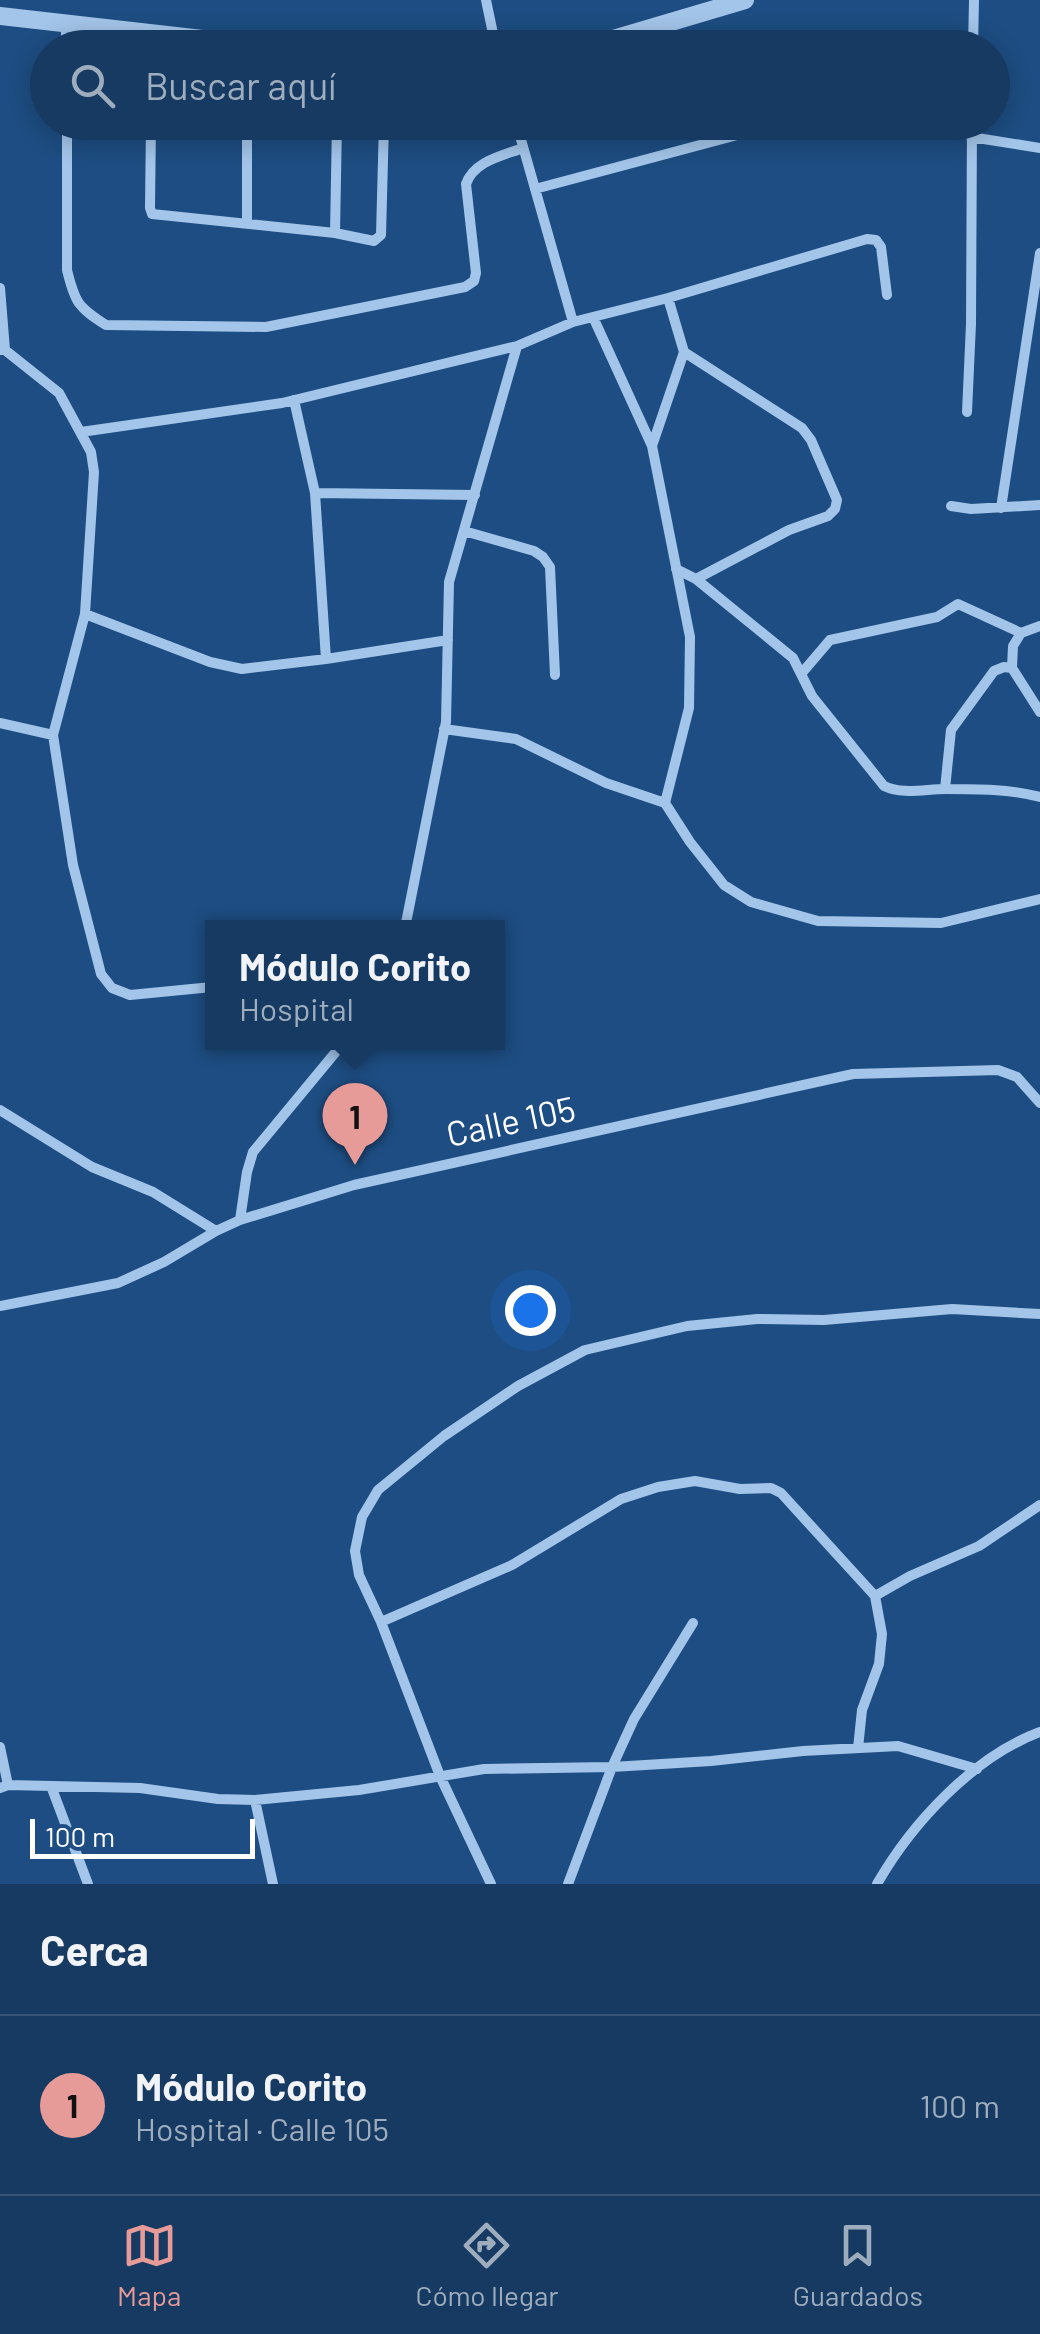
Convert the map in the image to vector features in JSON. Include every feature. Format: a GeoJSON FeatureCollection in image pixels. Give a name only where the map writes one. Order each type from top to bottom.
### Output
{"type":"FeatureCollection","features":[{"type":"Feature","properties":{"kind":"street"},"geometry":{"type":"LineString","coordinates":[[486,0],[492,30]]}},
{"type":"Feature","properties":{"kind":"street"},"geometry":{"type":"LineString","coordinates":[[973,30],[974,0]]}},
{"type":"Feature","properties":{"kind":"street"},"geometry":{"type":"LineString","coordinates":[[642,30],[737,1]]}},
{"type":"Feature","properties":{"kind":"street"},"geometry":{"type":"LineString","coordinates":[[0,16],[98,30]]}},
{"type":"Feature","properties":{"kind":"street"},"geometry":{"type":"LineString","coordinates":[[66,24],[66,30]]}},
{"type":"Feature","properties":{"kind":"street"},"geometry":{"type":"LineString","coordinates":[[66,140],[67,270],[72,290],[84,310],[106,325],[266,327],[464,288],[474,281],[476,273],[466,184],[470,172],[523,148]]}},
{"type":"Feature","properties":{"kind":"street"},"geometry":{"type":"LineString","coordinates":[[151,140],[152,214],[335,233],[374,241],[381,235],[384,140]]}},
{"type":"Feature","properties":{"kind":"street"},"geometry":{"type":"LineString","coordinates":[[246,140],[246,224]]}},
{"type":"Feature","properties":{"kind":"street"},"geometry":{"type":"LineString","coordinates":[[335,233],[338,140]]}},
{"type":"Feature","properties":{"kind":"street"},"geometry":{"type":"LineString","coordinates":[[521,140],[573,322]]}},
{"type":"Feature","properties":{"kind":"street"},"geometry":{"type":"LineString","coordinates":[[535,189],[719,140]]}},
{"type":"Feature","properties":{"kind":"street"},"geometry":{"type":"LineString","coordinates":[[967,412],[972,324],[971,140]]}},
{"type":"Feature","properties":{"kind":"street"},"geometry":{"type":"LineString","coordinates":[[985,140],[1040,148]]}},
{"type":"Feature","properties":{"kind":"street"},"geometry":{"type":"LineString","coordinates":[[81,432],[294,400],[517,346],[573,322],[868,239],[876,240],[882,247],[887,295]]}},
{"type":"Feature","properties":{"kind":"street"},"geometry":{"type":"LineString","coordinates":[[1002,508],[1040,253]]}},
{"type":"Feature","properties":{"kind":"street"},"geometry":{"type":"LineString","coordinates":[[0,288],[2,350],[59,393],[91,452],[94,472],[85,614],[53,736],[73,865],[102,974],[112,988],[130,995],[205,987]]}},
{"type":"Feature","properties":{"kind":"street"},"geometry":{"type":"LineString","coordinates":[[652,446],[684,352],[668,298]]}},
{"type":"Feature","properties":{"kind":"street"},"geometry":{"type":"LineString","coordinates":[[593,317],[652,446],[690,637],[689,708],[665,804]]}},
{"type":"Feature","properties":{"kind":"street"},"geometry":{"type":"LineString","coordinates":[[408,920],[444,728],[449,582],[517,346]]}},
{"type":"Feature","properties":{"kind":"street"},"geometry":{"type":"LineString","coordinates":[[684,352],[802,428],[838,500],[828,516],[789,530],[696,578]]}},
{"type":"Feature","properties":{"kind":"street"},"geometry":{"type":"LineString","coordinates":[[294,400],[315,493],[326,659]]}},
{"type":"Feature","properties":{"kind":"street"},"geometry":{"type":"LineString","coordinates":[[315,493],[475,494]]}},
{"type":"Feature","properties":{"kind":"street"},"geometry":{"type":"LineString","coordinates":[[951,506],[1040,506]]}},
{"type":"Feature","properties":{"kind":"street"},"geometry":{"type":"LineString","coordinates":[[464,531],[534,551],[550,567],[555,675]]}},
{"type":"Feature","properties":{"kind":"street"},"geometry":{"type":"LineString","coordinates":[[676,569],[696,578],[793,658],[812,696],[884,786],[895,792],[1020,792],[1040,798]]}},
{"type":"Feature","properties":{"kind":"street"},"geometry":{"type":"LineString","coordinates":[[800,674],[830,640],[937,616],[958,604],[1021,632],[1040,626]]}},
{"type":"Feature","properties":{"kind":"street"},"geometry":{"type":"LineString","coordinates":[[85,614],[210,662],[242,669],[448,640]]}},
{"type":"Feature","properties":{"kind":"street"},"geometry":{"type":"LineString","coordinates":[[1021,632],[1013,646],[1012,668],[1040,712]]}},
{"type":"Feature","properties":{"kind":"street"},"geometry":{"type":"LineString","coordinates":[[945,789],[951,730],[994,671],[1012,668]]}},
{"type":"Feature","properties":{"kind":"street"},"geometry":{"type":"LineString","coordinates":[[0,723],[53,736]]}},
{"type":"Feature","properties":{"kind":"street"},"geometry":{"type":"LineString","coordinates":[[444,728],[516,740],[606,783],[665,804],[724,885],[751,902],[818,921],[941,923],[1040,900]]}},
{"type":"Feature","properties":{"kind":"street"},"geometry":{"type":"LineString","coordinates":[[240,1220],[253,1152],[337,1050]]}},
{"type":"Feature","properties":{"kind":"street","name":"Calle 105"},"geometry":{"type":"LineString","coordinates":[[0,1306],[118,1283],[240,1220],[354,1184],[853,1074],[998,1070],[1018,1076],[1040,1103]]}},
{"type":"Feature","properties":{"kind":"street"},"geometry":{"type":"LineString","coordinates":[[0,1110],[92,1167],[153,1192],[216,1231]]}},
{"type":"Feature","properties":{"kind":"street"},"geometry":{"type":"LineString","coordinates":[[491,1884],[440,1776],[359,1575],[355,1551],[362,1517],[378,1490],[444,1436],[518,1386],[585,1350],[686,1326],[757,1319],[824,1320],[952,1309],[1040,1314]]}},
{"type":"Feature","properties":{"kind":"street"},"geometry":{"type":"LineString","coordinates":[[381,1622],[512,1564],[620,1499],[694,1480],[740,1489],[771,1488],[781,1493],[874,1596],[882,1634],[879,1664],[862,1710],[858,1748]]}},
{"type":"Feature","properties":{"kind":"street"},"geometry":{"type":"LineString","coordinates":[[874,1596],[979,1546],[1040,1505]]}},
{"type":"Feature","properties":{"kind":"street"},"geometry":{"type":"LineString","coordinates":[[568,1884],[634,1719],[693,1624]]}},
{"type":"Feature","properties":{"kind":"street"},"geometry":{"type":"LineString","coordinates":[[876,1884],[895,1852],[960,1782],[1014,1742],[1040,1732]]}},
{"type":"Feature","properties":{"kind":"street"},"geometry":{"type":"LineString","coordinates":[[0,1746],[4,1787],[140,1788],[218,1800],[359,1790],[484,1769],[612,1767],[898,1746],[977,1769]]}},
{"type":"Feature","properties":{"kind":"street"},"geometry":{"type":"LineString","coordinates":[[50,1786],[88,1884]]}},
{"type":"Feature","properties":{"kind":"street"},"geometry":{"type":"LineString","coordinates":[[255,1800],[273,1884]]}},
{"type":"Feature","properties":{"kind":"place","name":"Módulo Corito"},"geometry":{"type":"Point","coordinates":[355,1165]}}]}
